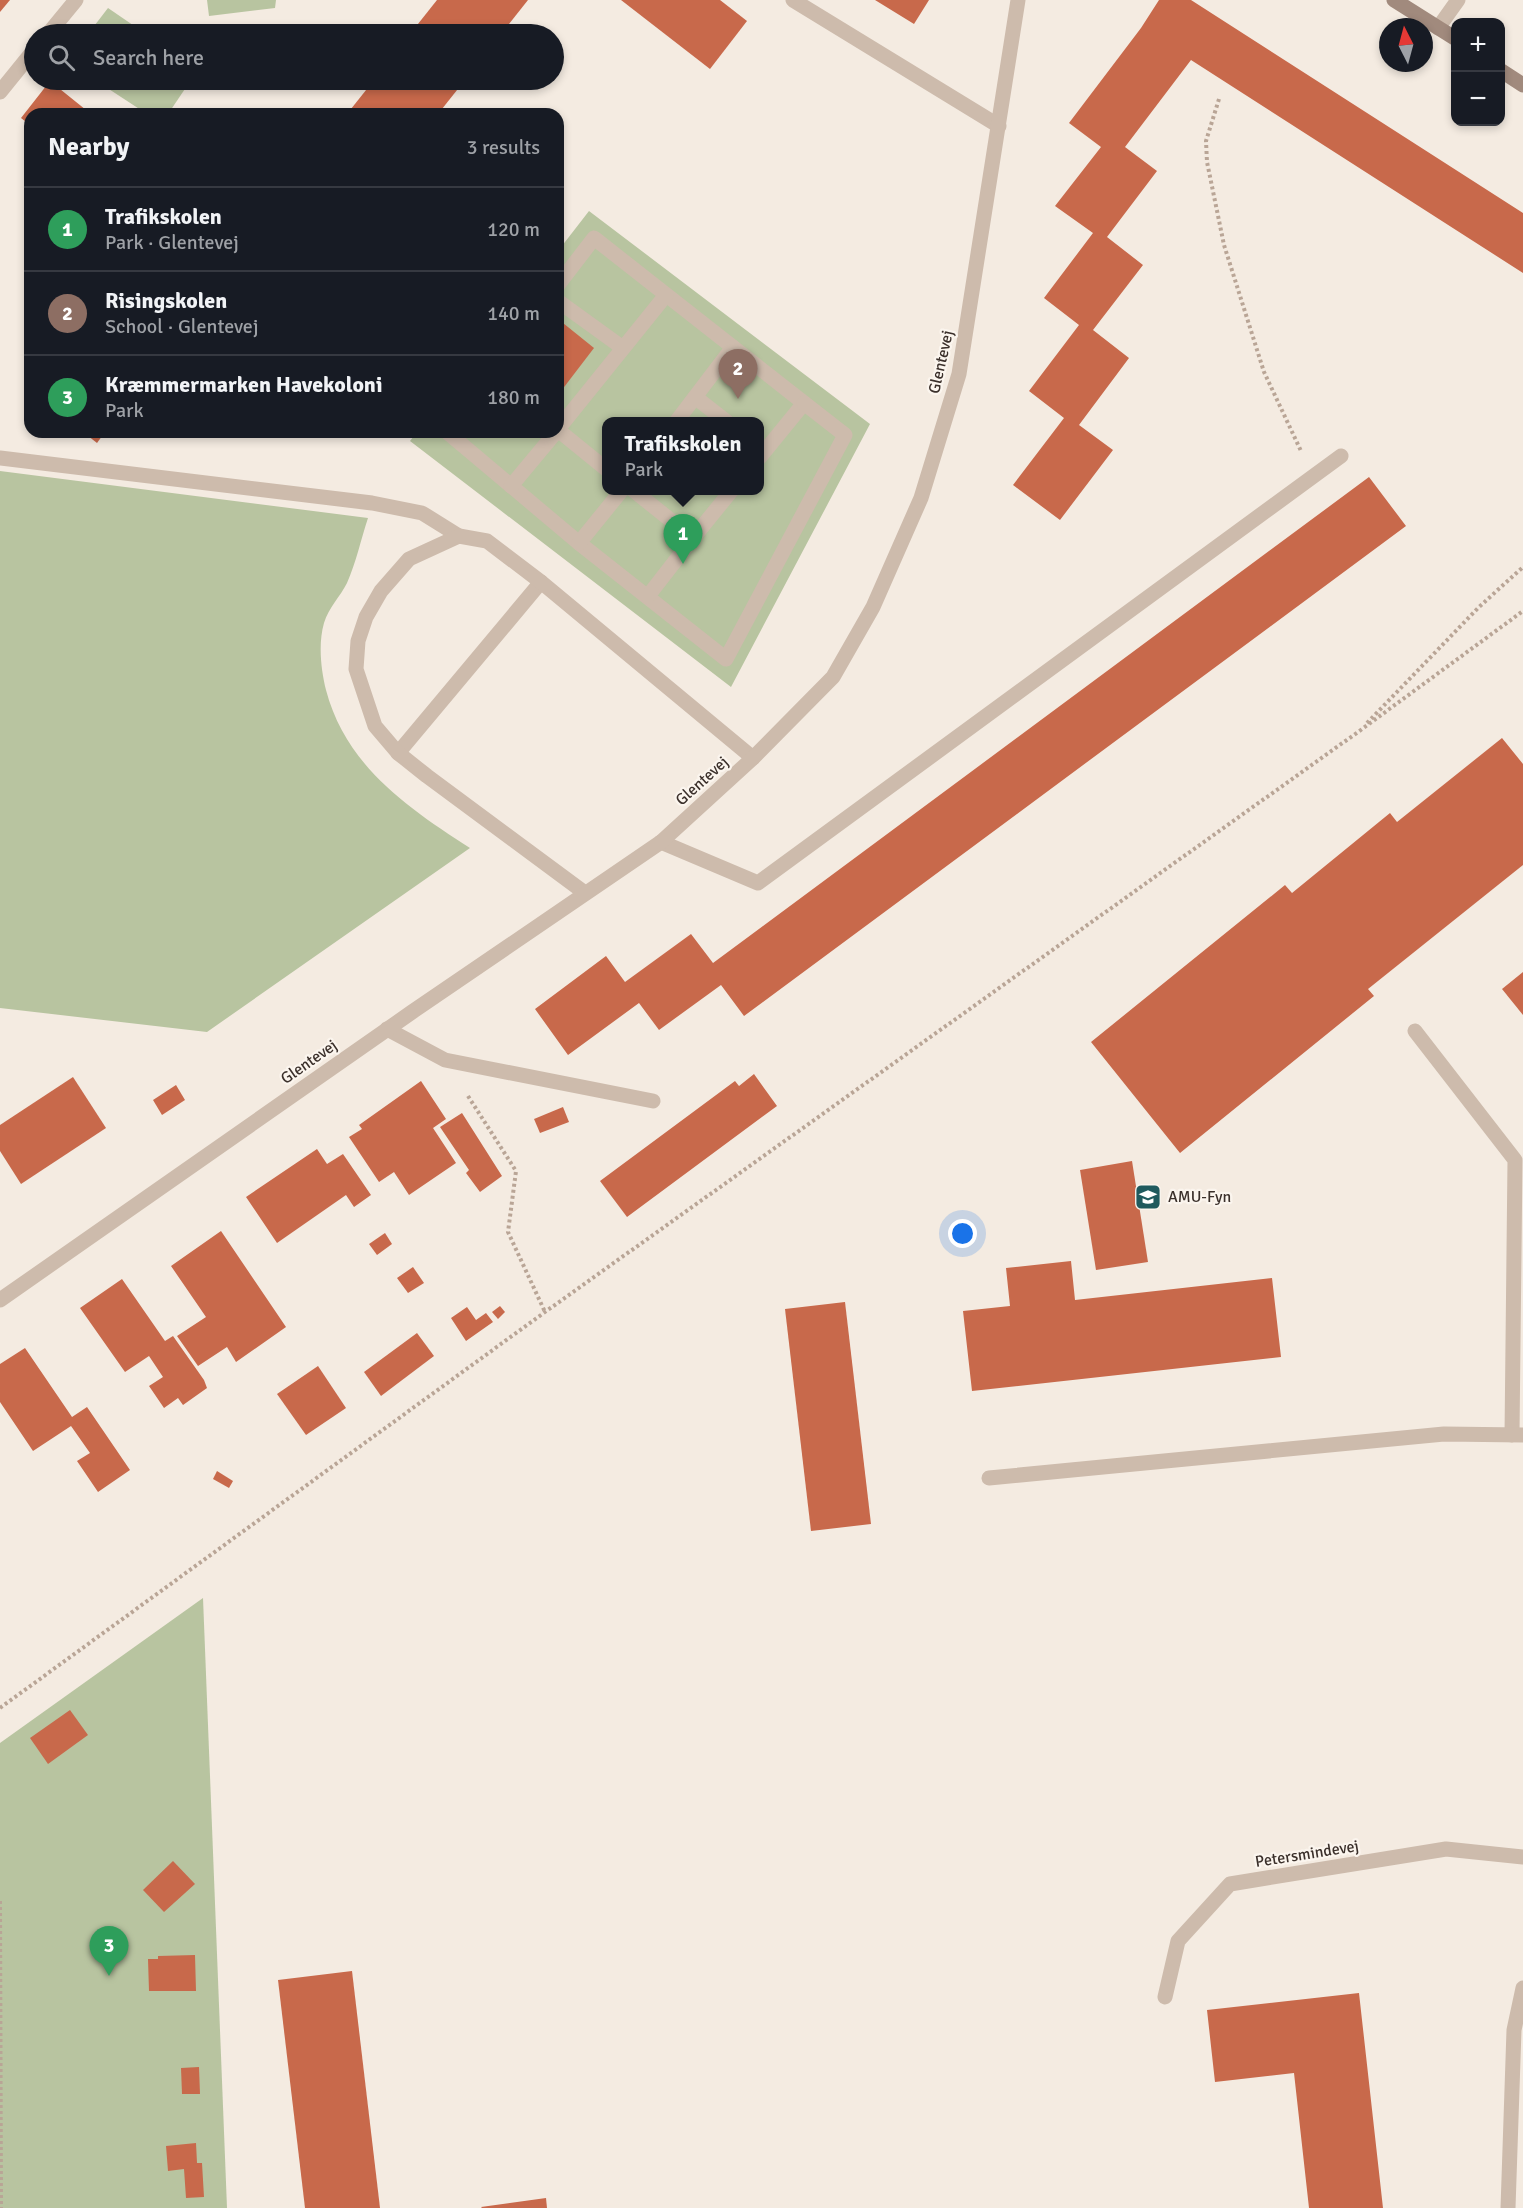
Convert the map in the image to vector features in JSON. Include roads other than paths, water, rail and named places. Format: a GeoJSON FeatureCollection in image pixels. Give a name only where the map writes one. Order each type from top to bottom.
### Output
{"type":"FeatureCollection","features":[{"type":"Feature","properties":{"kind":"street"},"geometry":{"type":"LineString","coordinates":[[56,24],[76,0]]}},
{"type":"Feature","properties":{"kind":"street"},"geometry":{"type":"LineString","coordinates":[[793,0],[999,126]]}},
{"type":"Feature","properties":{"kind":"street","name":"Glentevej"},"geometry":{"type":"LineString","coordinates":[[0,1300],[387,1029],[661,842],[753,758],[833,677],[873,607],[921,498],[959,374],[1018,0]]}},
{"type":"Feature","properties":{"kind":"street"},"geometry":{"type":"LineString","coordinates":[[1394,0],[1451,36]]}},
{"type":"Feature","properties":{"kind":"street"},"geometry":{"type":"LineString","coordinates":[[1438,28],[1458,0]]}},
{"type":"Feature","properties":{"kind":"street"},"geometry":{"type":"LineString","coordinates":[[0,92],[24,62]]}},
{"type":"Feature","properties":{"kind":"street"},"geometry":{"type":"LineString","coordinates":[[1503,72],[1523,85]]}},
{"type":"Feature","properties":{"kind":"street"},"geometry":{"type":"LineString","coordinates":[[454,438],[579,543],[726,659],[845,435],[594,238],[564,277]]}},
{"type":"Feature","properties":{"kind":"street"},"geometry":{"type":"LineString","coordinates":[[564,421],[666,295]]}},
{"type":"Feature","properties":{"kind":"street"},"geometry":{"type":"LineString","coordinates":[[564,305],[623,348]]}},
{"type":"Feature","properties":{"kind":"street"},"geometry":{"type":"LineString","coordinates":[[680,417],[733,347]]}},
{"type":"Feature","properties":{"kind":"street"},"geometry":{"type":"LineString","coordinates":[[695,397],[721,417]]}},
{"type":"Feature","properties":{"kind":"street"},"geometry":{"type":"LineString","coordinates":[[764,448],[804,403]]}},
{"type":"Feature","properties":{"kind":"street"},"geometry":{"type":"LineString","coordinates":[[564,436],[602,466]]}},
{"type":"Feature","properties":{"kind":"street"},"geometry":{"type":"LineString","coordinates":[[511,486],[550,438]]}},
{"type":"Feature","properties":{"kind":"street"},"geometry":{"type":"LineString","coordinates":[[661,842],[758,883],[1341,456]]}},
{"type":"Feature","properties":{"kind":"street"},"geometry":{"type":"LineString","coordinates":[[0,458],[372,503],[422,513],[459,536],[486,541],[541,582],[753,758]]}},
{"type":"Feature","properties":{"kind":"street"},"geometry":{"type":"LineString","coordinates":[[579,543],[618,495]]}},
{"type":"Feature","properties":{"kind":"street"},"geometry":{"type":"LineString","coordinates":[[639,495],[693,538]]}},
{"type":"Feature","properties":{"kind":"street"},"geometry":{"type":"LineString","coordinates":[[648,596],[728,495]]}},
{"type":"Feature","properties":{"kind":"street"},"geometry":{"type":"LineString","coordinates":[[459,536],[409,559],[381,591],[366,617],[358,641],[356,669],[363,699],[375,726],[398,753],[585,893]]}},
{"type":"Feature","properties":{"kind":"street"},"geometry":{"type":"LineString","coordinates":[[398,753],[541,582]]}},
{"type":"Feature","properties":{"kind":"street"},"geometry":{"type":"LineString","coordinates":[[387,1029],[445,1060],[653,1101]]}},
{"type":"Feature","properties":{"kind":"street"},"geometry":{"type":"LineString","coordinates":[[990,1478],[1444,1434],[1517,1435],[1515,1160],[1415,1030]]}},
{"type":"Feature","properties":{"kind":"street","name":"Petersmindevej"},"geometry":{"type":"LineString","coordinates":[[1166,1996],[1178,1941],[1230,1884],[1446,1849],[1523,1857]]}},
{"type":"Feature","properties":{"kind":"street"},"geometry":{"type":"LineString","coordinates":[[1508,2208],[1514,2030],[1523,1988]]}},
{"type":"Feature","properties":{"kind":"place","name":"Risingskolen"},"geometry":{"type":"Point","coordinates":[738,399]}},
{"type":"Feature","properties":{"kind":"place","name":"Trafikskolen"},"geometry":{"type":"Point","coordinates":[683,564]}},
{"type":"Feature","properties":{"kind":"place","name":"AMU-Fyn"},"geometry":{"type":"Point","coordinates":[1148,1197]}},
{"type":"Feature","properties":{"kind":"place","name":"Kræmmermarken Havekoloni"},"geometry":{"type":"Point","coordinates":[109,1976]}}]}
